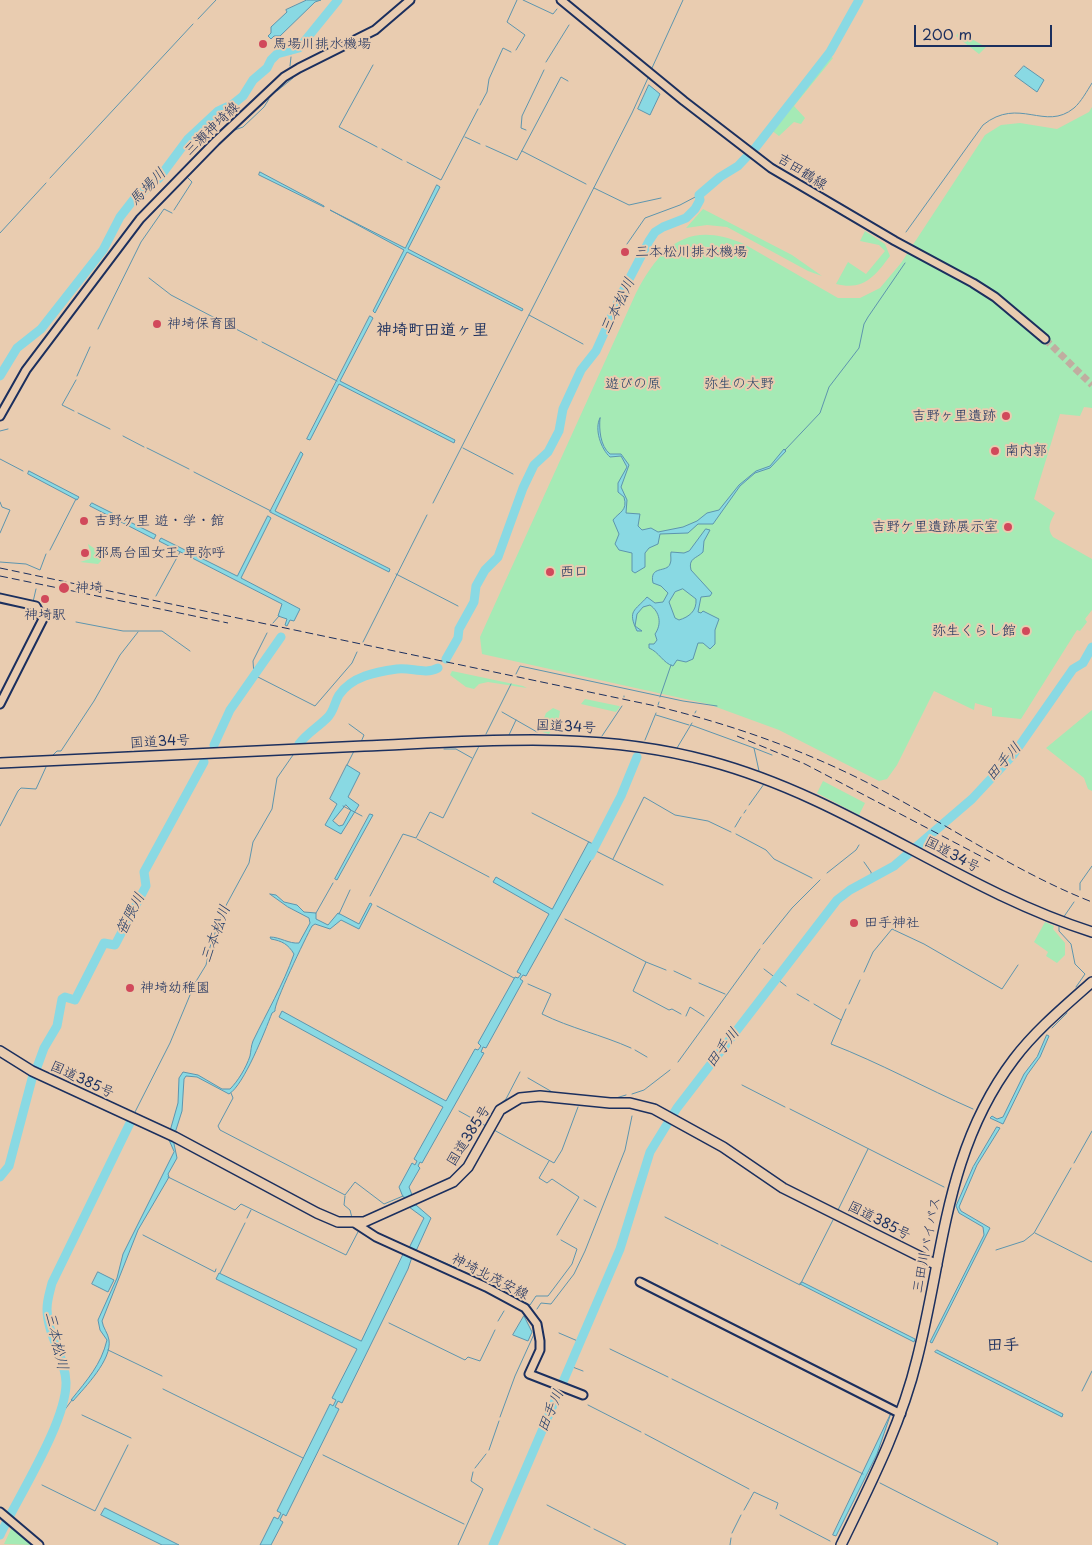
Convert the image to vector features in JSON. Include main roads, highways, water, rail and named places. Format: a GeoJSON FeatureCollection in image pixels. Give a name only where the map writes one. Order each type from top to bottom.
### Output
{"type":"FeatureCollection","features":[{"type":"Feature","properties":{"kind":"highway","name":"国道34号"},"geometry":{"type":"LineString","coordinates":[[0,763],[497,740],[562,739],[660,750],[739,770],[824,803],[1029,910],[1092,932]]}},
{"type":"Feature","properties":{"kind":"highway","name":"三田川バイパス"},"geometry":{"type":"LineString","coordinates":[[841,1545],[886,1451],[917,1360],[953,1185],[964,1150],[988,1101],[1014,1059],[1034,1036],[1092,982]]}},
{"type":"Feature","properties":{"kind":"highway","name":"国道385号"},"geometry":{"type":"LineString","coordinates":[[0,1050],[32,1072],[175,1137],[317,1214],[338,1222],[356,1224],[374,1219],[453,1182],[462,1175],[496,1116],[512,1100],[540,1096],[610,1103],[630,1102],[654,1109],[695,1131],[783,1188],[937,1265]]}},
{"type":"Feature","properties":{"kind":"main road","name":"三瀬神埼線"},"geometry":{"type":"LineString","coordinates":[[0,416],[26,370],[140,219],[216,141],[284,77],[375,30],[410,0]]}},
{"type":"Feature","properties":{"kind":"main road","name":"吉田鶴線"},"geometry":{"type":"LineString","coordinates":[[562,0],[755,157],[808,190],[973,283],[995,297],[1045,339]]}},
{"type":"Feature","properties":{"kind":"main road"},"geometry":{"type":"LineString","coordinates":[[0,598],[36,606],[43,619],[0,704]]}},
{"type":"Feature","properties":{"kind":"main road","name":"神埼北茂安線"},"geometry":{"type":"LineString","coordinates":[[356,1224],[376,1237],[486,1287],[525,1308],[537,1324],[540,1341],[540,1350],[529,1374],[581,1395]]}},
{"type":"Feature","properties":{"kind":"main road"},"geometry":{"type":"LineString","coordinates":[[640,1282],[900,1414]]}},
{"type":"Feature","properties":{"kind":"main road"},"geometry":{"type":"LineString","coordinates":[[2,1513],[39,1545]]}},
{"type":"Feature","properties":{"kind":"water"},"geometry":{"type":"Polygon","coordinates":[[[307,0],[321,0],[315,2],[280,36],[274,36],[271,39],[268,36],[271,33],[271,27],[287,12],[286,10],[307,0]]]}},
{"type":"Feature","properties":{"kind":"water"},"geometry":{"type":"Polygon","coordinates":[[[1024,66],[1044,80],[1037,92],[1015,76],[1024,66]]]}},
{"type":"Feature","properties":{"kind":"water"},"geometry":{"type":"Polygon","coordinates":[[[649,85],[660,94],[650,115],[638,109],[649,85]]]}},
{"type":"Feature","properties":{"kind":"water"},"geometry":{"type":"Polygon","coordinates":[[[260,172],[324,206],[324,207],[259,175],[260,172]]]}},
{"type":"Feature","properties":{"kind":"water"},"geometry":{"type":"Polygon","coordinates":[[[437,185],[440,187],[408,249],[523,309],[522,311],[407,252],[375,313],[373,311],[404,250],[330,210],[405,248],[437,185]]]}},
{"type":"Feature","properties":{"kind":"water"},"geometry":{"type":"Polygon","coordinates":[[[370,316],[373,318],[340,381],[455,440],[454,443],[339,384],[310,440],[307,439],[370,316]]]}},
{"type":"Feature","properties":{"kind":"water"},"geometry":{"type":"Polygon","coordinates":[[[600,418],[600,432],[604,447],[610,454],[621,454],[629,465],[621,487],[627,500],[626,513],[640,514],[638,526],[642,530],[651,528],[658,532],[683,527],[697,521],[707,513],[719,510],[739,485],[756,471],[770,466],[784,449],[786,451],[770,468],[755,473],[740,486],[713,524],[698,524],[688,533],[660,534],[658,544],[649,548],[645,553],[645,567],[635,573],[632,571],[632,553],[619,550],[615,544],[619,534],[613,520],[625,505],[624,497],[618,492],[618,483],[627,467],[621,456],[610,457],[604,449],[598,433],[600,418]]]}},
{"type":"Feature","properties":{"kind":"water"},"geometry":{"type":"Polygon","coordinates":[[[301,452],[303,454],[275,511],[390,569],[389,572],[270,512],[301,452]]]}},
{"type":"Feature","properties":{"kind":"water"},"geometry":{"type":"Polygon","coordinates":[[[29,471],[79,497],[77,500],[28,474],[29,471]]]}},
{"type":"Feature","properties":{"kind":"water"},"geometry":{"type":"Polygon","coordinates":[[[92,503],[156,535],[154,539],[90,506],[92,503]]]}},
{"type":"Feature","properties":{"kind":"water"},"geometry":{"type":"Polygon","coordinates":[[[268,516],[271,518],[241,578],[300,609],[294,621],[290,620],[287,626],[285,625],[287,619],[278,616],[282,604],[159,541],[161,538],[237,576],[268,516]]]}},
{"type":"Feature","properties":{"kind":"water"},"geometry":{"type":"Polygon","coordinates":[[[706,529],[710,530],[704,541],[703,552],[693,559],[690,566],[691,570],[712,593],[710,596],[701,597],[698,612],[701,613],[703,611],[719,619],[715,630],[715,644],[710,649],[703,643],[698,643],[693,659],[686,662],[677,660],[673,666],[649,648],[649,644],[654,644],[657,640],[655,634],[659,626],[659,618],[656,611],[650,605],[643,607],[637,614],[635,626],[642,631],[637,631],[634,624],[633,615],[636,608],[647,597],[655,603],[663,602],[668,593],[661,586],[653,583],[652,577],[656,571],[668,567],[671,561],[671,552],[684,553],[689,551],[706,529]],[[683,589],[675,592],[669,602],[675,618],[679,620],[692,613],[696,599],[683,589]]]}},
{"type":"Feature","properties":{"kind":"water"},"geometry":{"type":"Polygon","coordinates":[[[347,765],[360,773],[348,797],[359,805],[341,834],[325,825],[337,804],[330,799],[347,765]],[[346,805],[333,821],[339,826],[343,825],[351,810],[346,805]]]}},
{"type":"Feature","properties":{"kind":"water"},"geometry":{"type":"Polygon","coordinates":[[[370,814],[373,815],[337,880],[335,879],[370,814]]]}},
{"type":"Feature","properties":{"kind":"water"},"geometry":{"type":"Polygon","coordinates":[[[589,842],[595,845],[596,851],[526,976],[523,975],[520,979],[523,981],[486,1048],[483,1047],[481,1052],[484,1053],[422,1163],[420,1162],[418,1166],[420,1168],[409,1187],[412,1195],[409,1198],[403,1197],[399,1187],[412,1163],[415,1165],[417,1161],[414,1159],[443,1107],[279,1017],[282,1011],[446,1101],[475,1049],[478,1050],[481,1046],[478,1043],[515,977],[518,978],[521,974],[517,972],[549,914],[493,882],[496,877],[552,909],[589,842]]]}},
{"type":"Feature","properties":{"kind":"water"},"geometry":{"type":"Polygon","coordinates":[[[270,894],[276,895],[284,902],[297,905],[304,912],[316,913],[316,919],[328,925],[338,913],[359,924],[370,903],[372,904],[359,929],[341,920],[330,929],[315,924],[312,926],[284,984],[275,1011],[272,1013],[253,1057],[235,1089],[229,1094],[197,1077],[186,1076],[184,1079],[182,1111],[175,1133],[170,1131],[178,1103],[179,1078],[183,1072],[198,1075],[222,1089],[230,1089],[239,1078],[250,1056],[253,1041],[280,988],[294,954],[284,944],[270,937],[299,943],[310,923],[309,918],[288,907],[270,894]]]}},
{"type":"Feature","properties":{"kind":"water"},"geometry":{"type":"Polygon","coordinates":[[[1047,1035],[1049,1036],[1040,1057],[1027,1075],[1003,1124],[990,1118],[992,1116],[997,1119],[1003,1117],[1024,1074],[1037,1057],[1047,1035]]]}},
{"type":"Feature","properties":{"kind":"water"},"geometry":{"type":"Polygon","coordinates":[[[997,1127],[1000,1128],[977,1165],[959,1207],[961,1211],[990,1228],[932,1343],[930,1342],[984,1235],[983,1227],[959,1213],[956,1206],[973,1167],[997,1127]]]}},
{"type":"Feature","properties":{"kind":"water"},"geometry":{"type":"Polygon","coordinates":[[[168,1137],[173,1139],[177,1158],[168,1174],[169,1177],[138,1230],[102,1321],[108,1335],[109,1348],[97,1373],[73,1401],[71,1400],[93,1372],[104,1349],[107,1340],[100,1330],[98,1320],[117,1278],[123,1254],[174,1152],[168,1137]]]}},
{"type":"Feature","properties":{"kind":"water"},"geometry":{"type":"Polygon","coordinates":[[[412,1204],[416,1205],[431,1218],[416,1251],[409,1248],[424,1218],[409,1207],[412,1204]]]}},
{"type":"Feature","properties":{"kind":"water"},"geometry":{"type":"Polygon","coordinates":[[[404,1253],[412,1257],[408,1269],[342,1403],[338,1401],[335,1407],[339,1409],[286,1516],[283,1514],[280,1520],[283,1522],[271,1545],[260,1545],[274,1517],[278,1519],[281,1513],[277,1511],[330,1404],[333,1406],[336,1400],[332,1398],[357,1349],[216,1279],[219,1273],[361,1341],[404,1253]]]}},
{"type":"Feature","properties":{"kind":"water"},"geometry":{"type":"Polygon","coordinates":[[[98,1272],[114,1280],[108,1292],[92,1284],[98,1272]]]}},
{"type":"Feature","properties":{"kind":"water"},"geometry":{"type":"Polygon","coordinates":[[[802,1282],[915,1339],[914,1342],[800,1284],[802,1282]]]}},
{"type":"Feature","properties":{"kind":"water"},"geometry":{"type":"Polygon","coordinates":[[[524,1316],[532,1332],[528,1341],[513,1335],[524,1316]]]}},
{"type":"Feature","properties":{"kind":"water"},"geometry":{"type":"Polygon","coordinates":[[[937,1350],[1063,1414],[1062,1417],[935,1352],[937,1350]]]}},
{"type":"Feature","properties":{"kind":"water"},"geometry":{"type":"Polygon","coordinates":[[[891,1413],[877,1454],[836,1536],[833,1535],[891,1413]]]}},
{"type":"Feature","properties":{"kind":"water"},"geometry":{"type":"Polygon","coordinates":[[[105,1508],[179,1545],[162,1545],[101,1515],[105,1508]]]}},
{"type":"Feature","properties":{"kind":"waterway"},"geometry":{"type":"LineString","coordinates":[[198,19],[216,0]]}},
{"type":"Feature","properties":{"kind":"waterway","name":"馬場川"},"geometry":{"type":"LineString","coordinates":[[0,376],[17,348],[41,329],[103,250],[120,217],[134,199],[159,178],[188,139],[218,111],[233,104],[243,96],[253,80],[267,68],[277,54],[299,48],[338,0]]}},
{"type":"Feature","properties":{"kind":"waterway"},"geometry":{"type":"LineString","coordinates":[[516,50],[525,35],[507,22],[517,0]]}},
{"type":"Feature","properties":{"kind":"waterway"},"geometry":{"type":"LineString","coordinates":[[523,0],[553,14],[557,9]]}},
{"type":"Feature","properties":{"kind":"waterway"},"geometry":{"type":"LineString","coordinates":[[652,68],[683,0]]}},
{"type":"Feature","properties":{"kind":"waterway","name":"三本松川"},"geometry":{"type":"LineString","coordinates":[[446,659],[458,638],[459,629],[474,602],[476,586],[485,570],[498,557],[523,488],[534,465],[548,452],[559,431],[563,409],[581,370],[596,351],[623,291],[649,241],[655,232],[663,227],[686,218],[695,209],[700,200],[699,195],[720,177],[738,166],[756,147],[830,52],[859,0]]}},
{"type":"Feature","properties":{"kind":"waterway"},"geometry":{"type":"LineString","coordinates":[[50,178],[193,24]]}},
{"type":"Feature","properties":{"kind":"waterway"},"geometry":{"type":"LineString","coordinates":[[546,62],[569,25]]}},
{"type":"Feature","properties":{"kind":"waterway"},"geometry":{"type":"LineString","coordinates":[[480,105],[487,92],[489,79],[503,48],[511,52]]}},
{"type":"Feature","properties":{"kind":"waterway","name":"馬場川"},"geometry":{"type":"LineString","coordinates":[[291,54],[292,50]]}},
{"type":"Feature","properties":{"kind":"waterway"},"geometry":{"type":"LineString","coordinates":[[290,66],[291,57]]}},
{"type":"Feature","properties":{"kind":"waterway"},"geometry":{"type":"LineString","coordinates":[[373,65],[339,127],[377,147]]}},
{"type":"Feature","properties":{"kind":"waterway"},"geometry":{"type":"LineString","coordinates":[[526,130],[521,128],[522,116],[544,70]]}},
{"type":"Feature","properties":{"kind":"waterway"},"geometry":{"type":"LineString","coordinates":[[486,146],[517,160],[561,77],[568,81]]}},
{"type":"Feature","properties":{"kind":"waterway"},"geometry":{"type":"LineString","coordinates":[[277,91],[293,78]]}},
{"type":"Feature","properties":{"kind":"waterway"},"geometry":{"type":"LineString","coordinates":[[433,503],[632,113],[648,78]]}},
{"type":"Feature","properties":{"kind":"waterway"},"geometry":{"type":"LineString","coordinates":[[906,232],[983,125],[996,117],[1008,113],[1053,117],[1063,114],[1077,106],[1092,83]]}},
{"type":"Feature","properties":{"kind":"waterway"},"geometry":{"type":"LineString","coordinates":[[174,210],[192,182],[187,177],[232,131],[243,127],[264,107],[269,99]]}},
{"type":"Feature","properties":{"kind":"waterway"},"geometry":{"type":"LineString","coordinates":[[407,162],[441,180],[478,109]]}},
{"type":"Feature","properties":{"kind":"waterway"},"geometry":{"type":"LineString","coordinates":[[465,137],[480,144]]}},
{"type":"Feature","properties":{"kind":"waterway"},"geometry":{"type":"LineString","coordinates":[[382,149],[402,160]]}},
{"type":"Feature","properties":{"kind":"waterway"},"geometry":{"type":"LineString","coordinates":[[522,151],[586,184]]}},
{"type":"Feature","properties":{"kind":"waterway"},"geometry":{"type":"LineString","coordinates":[[0,233],[46,183]]}},
{"type":"Feature","properties":{"kind":"waterway"},"geometry":{"type":"LineString","coordinates":[[594,188],[629,205],[661,198]]}},
{"type":"Feature","properties":{"kind":"waterway"},"geometry":{"type":"LineString","coordinates":[[627,244],[645,218],[680,205],[699,195]]}},
{"type":"Feature","properties":{"kind":"waterway"},"geometry":{"type":"LineString","coordinates":[[98,329],[141,242],[164,209],[172,213]]}},
{"type":"Feature","properties":{"kind":"waterway"},"geometry":{"type":"LineString","coordinates":[[785,450],[820,413],[829,387],[859,348],[864,324],[905,263]]}},
{"type":"Feature","properties":{"kind":"waterway"},"geometry":{"type":"LineString","coordinates":[[149,278],[171,295],[257,340]]}},
{"type":"Feature","properties":{"kind":"waterway"},"geometry":{"type":"LineString","coordinates":[[529,315],[583,344]]}},
{"type":"Feature","properties":{"kind":"waterway"},"geometry":{"type":"LineString","coordinates":[[262,342],[337,381]]}},
{"type":"Feature","properties":{"kind":"waterway"},"geometry":{"type":"LineString","coordinates":[[77,376],[90,347]]}},
{"type":"Feature","properties":{"kind":"waterway"},"geometry":{"type":"LineString","coordinates":[[74,411],[62,405],[76,380]]}},
{"type":"Feature","properties":{"kind":"waterway"},"geometry":{"type":"LineString","coordinates":[[78,413],[110,429]]}},
{"type":"Feature","properties":{"kind":"waterway"},"geometry":{"type":"LineString","coordinates":[[0,431],[8,429]]}},
{"type":"Feature","properties":{"kind":"waterway"},"geometry":{"type":"LineString","coordinates":[[123,436],[144,447]]}},
{"type":"Feature","properties":{"kind":"waterway"},"geometry":{"type":"LineString","coordinates":[[147,448],[189,469]]}},
{"type":"Feature","properties":{"kind":"waterway"},"geometry":{"type":"LineString","coordinates":[[463,448],[513,474]]}},
{"type":"Feature","properties":{"kind":"waterway"},"geometry":{"type":"LineString","coordinates":[[0,459],[23,471]]}},
{"type":"Feature","properties":{"kind":"waterway"},"geometry":{"type":"LineString","coordinates":[[194,472],[271,511]]}},
{"type":"Feature","properties":{"kind":"waterway"},"geometry":{"type":"LineString","coordinates":[[50,550],[76,499]]}},
{"type":"Feature","properties":{"kind":"waterway"},"geometry":{"type":"LineString","coordinates":[[0,502],[2,507],[10,510],[0,533]]}},
{"type":"Feature","properties":{"kind":"waterway"},"geometry":{"type":"LineString","coordinates":[[363,642],[427,515]]}},
{"type":"Feature","properties":{"kind":"waterway"},"geometry":{"type":"LineString","coordinates":[[156,596],[180,552]]}},
{"type":"Feature","properties":{"kind":"waterway"},"geometry":{"type":"LineString","coordinates":[[0,562],[26,564],[40,570],[46,554]]}},
{"type":"Feature","properties":{"kind":"waterway"},"geometry":{"type":"LineString","coordinates":[[396,574],[458,606]]}},
{"type":"Feature","properties":{"kind":"waterway"},"geometry":{"type":"LineString","coordinates":[[33,602],[36,589]]}},
{"type":"Feature","properties":{"kind":"waterway"},"geometry":{"type":"LineString","coordinates":[[273,623],[279,616]]}},
{"type":"Feature","properties":{"kind":"waterway"},"geometry":{"type":"LineString","coordinates":[[76,622],[123,631],[162,631],[190,651]]}},
{"type":"Feature","properties":{"kind":"waterway"},"geometry":{"type":"LineString","coordinates":[[53,755],[57,751],[61,751],[94,701],[120,655],[138,632]]}},
{"type":"Feature","properties":{"kind":"waterway"},"geometry":{"type":"LineString","coordinates":[[267,633],[253,661],[254,675],[315,706],[352,663],[357,652]]}},
{"type":"Feature","properties":{"kind":"waterway","name":"笹隈川"},"geometry":{"type":"LineString","coordinates":[[214,745],[230,710],[281,637]]}},
{"type":"Feature","properties":{"kind":"waterway","name":"田手川"},"geometry":{"type":"LineString","coordinates":[[493,1545],[620,1249],[650,1152],[677,1108],[837,900],[850,890],[894,866],[972,799],[1013,755],[1073,669],[1083,663],[1092,647]]}},
{"type":"Feature","properties":{"kind":"waterway"},"geometry":{"type":"LineString","coordinates":[[660,697],[671,665]]}},
{"type":"Feature","properties":{"kind":"waterway"},"geometry":{"type":"LineString","coordinates":[[516,674],[520,666],[683,701],[717,706]]}},
{"type":"Feature","properties":{"kind":"waterway","name":"三本松川"},"geometry":{"type":"LineString","coordinates":[[299,744],[329,716],[344,689],[358,679],[397,669],[428,671],[438,668]]}},
{"type":"Feature","properties":{"kind":"waterway"},"geometry":{"type":"LineString","coordinates":[[486,734],[511,684]]}},
{"type":"Feature","properties":{"kind":"waterway"},"geometry":{"type":"LineString","coordinates":[[602,736],[622,706]]}},
{"type":"Feature","properties":{"kind":"waterway"},"geometry":{"type":"LineString","coordinates":[[502,712],[537,732]]}},
{"type":"Feature","properties":{"kind":"waterway"},"geometry":{"type":"LineString","coordinates":[[645,740],[656,713]]}},
{"type":"Feature","properties":{"kind":"waterway"},"geometry":{"type":"LineString","coordinates":[[656,715],[689,725]]}},
{"type":"Feature","properties":{"kind":"waterway"},"geometry":{"type":"LineString","coordinates":[[509,735],[516,720]]}},
{"type":"Feature","properties":{"kind":"waterway"},"geometry":{"type":"LineString","coordinates":[[677,748],[692,723]]}},
{"type":"Feature","properties":{"kind":"waterway"},"geometry":{"type":"LineString","coordinates":[[349,724],[364,735],[361,742]]}},
{"type":"Feature","properties":{"kind":"waterway"},"geometry":{"type":"LineString","coordinates":[[691,725],[754,748],[759,771]]}},
{"type":"Feature","properties":{"kind":"waterway"},"geometry":{"type":"LineString","coordinates":[[370,896],[403,834],[416,838],[430,812],[443,818],[479,746],[497,745]]}},
{"type":"Feature","properties":{"kind":"waterway"},"geometry":{"type":"LineString","coordinates":[[580,746],[588,746]]}},
{"type":"Feature","properties":{"kind":"waterway"},"geometry":{"type":"LineString","coordinates":[[754,748],[772,755]]}},
{"type":"Feature","properties":{"kind":"waterway"},"geometry":{"type":"LineString","coordinates":[[444,749],[456,749],[472,758]]}},
{"type":"Feature","properties":{"kind":"waterway"},"geometry":{"type":"LineString","coordinates":[[347,765],[354,751]]}},
{"type":"Feature","properties":{"kind":"waterway","name":"三本松川"},"geometry":{"type":"LineString","coordinates":[[134,1114],[170,1043],[195,983],[206,965],[210,947],[223,911],[249,863],[253,842],[272,809],[277,778],[293,755]]}},
{"type":"Feature","properties":{"kind":"waterway"},"geometry":{"type":"LineString","coordinates":[[590,856],[621,796],[637,757]]}},
{"type":"Feature","properties":{"kind":"waterway","name":"笹隈川"},"geometry":{"type":"LineString","coordinates":[[36,1070],[44,1048],[57,1026],[62,999],[65,997],[75,1000],[104,943],[115,945],[146,886],[144,872],[204,762]]}},
{"type":"Feature","properties":{"kind":"waterway"},"geometry":{"type":"LineString","coordinates":[[0,826],[18,791],[21,788],[36,789],[46,767]]}},
{"type":"Feature","properties":{"kind":"waterway"},"geometry":{"type":"LineString","coordinates":[[749,805],[764,784]]}},
{"type":"Feature","properties":{"kind":"waterway"},"geometry":{"type":"LineString","coordinates":[[613,859],[644,797],[675,815],[708,821],[731,832]]}},
{"type":"Feature","properties":{"kind":"waterway"},"geometry":{"type":"LineString","coordinates":[[343,806],[362,816]]}},
{"type":"Feature","properties":{"kind":"waterway"},"geometry":{"type":"LineString","coordinates":[[532,813],[589,842]]}},
{"type":"Feature","properties":{"kind":"waterway"},"geometry":{"type":"LineString","coordinates":[[735,827],[741,817]]}},
{"type":"Feature","properties":{"kind":"waterway"},"geometry":{"type":"LineString","coordinates":[[736,834],[766,850],[774,859],[812,878]]}},
{"type":"Feature","properties":{"kind":"waterway"},"geometry":{"type":"LineString","coordinates":[[417,839],[489,877]]}},
{"type":"Feature","properties":{"kind":"waterway"},"geometry":{"type":"LineString","coordinates":[[827,873],[856,850],[859,845]]}},
{"type":"Feature","properties":{"kind":"waterway"},"geometry":{"type":"LineString","coordinates":[[596,851],[663,885]]}},
{"type":"Feature","properties":{"kind":"waterway"},"geometry":{"type":"LineString","coordinates":[[864,862],[871,872],[872,879]]}},
{"type":"Feature","properties":{"kind":"waterway"},"geometry":{"type":"LineString","coordinates":[[1080,890],[1080,883],[1092,866]]}},
{"type":"Feature","properties":{"kind":"waterway"},"geometry":{"type":"LineString","coordinates":[[763,944],[792,908],[820,880]]}},
{"type":"Feature","properties":{"kind":"waterway"},"geometry":{"type":"LineString","coordinates":[[316,913],[333,883]]}},
{"type":"Feature","properties":{"kind":"waterway"},"geometry":{"type":"LineString","coordinates":[[339,914],[350,890]]}},
{"type":"Feature","properties":{"kind":"waterway"},"geometry":{"type":"LineString","coordinates":[[1063,918],[1074,902]]}},
{"type":"Feature","properties":{"kind":"waterway"},"geometry":{"type":"LineString","coordinates":[[377,906],[514,978]]}},
{"type":"Feature","properties":{"kind":"waterway"},"geometry":{"type":"LineString","coordinates":[[565,919],[646,962],[633,991],[669,1010],[672,1009],[681,1014]]}},
{"type":"Feature","properties":{"kind":"waterway"},"geometry":{"type":"LineString","coordinates":[[1059,927],[1059,931],[1071,944],[1075,964],[1085,974],[1076,987]]}},
{"type":"Feature","properties":{"kind":"waterway"},"geometry":{"type":"LineString","coordinates":[[864,972],[873,952],[892,929],[924,944],[1002,989],[1018,965]]}},
{"type":"Feature","properties":{"kind":"waterway"},"geometry":{"type":"LineString","coordinates":[[678,1062],[760,949]]}},
{"type":"Feature","properties":{"kind":"waterway"},"geometry":{"type":"LineString","coordinates":[[646,962],[666,970]]}},
{"type":"Feature","properties":{"kind":"waterway","name":"田手川"},"geometry":{"type":"LineString","coordinates":[[764,969],[786,986]]}},
{"type":"Feature","properties":{"kind":"waterway"},"geometry":{"type":"LineString","coordinates":[[674,971],[691,979]]}},
{"type":"Feature","properties":{"kind":"waterway"},"geometry":{"type":"LineString","coordinates":[[849,1004],[860,980]]}},
{"type":"Feature","properties":{"kind":"waterway"},"geometry":{"type":"LineString","coordinates":[[699,983],[725,994]]}},
{"type":"Feature","properties":{"kind":"waterway"},"geometry":{"type":"LineString","coordinates":[[528,984],[551,994],[542,1014],[631,1048]]}},
{"type":"Feature","properties":{"kind":"waterway"},"geometry":{"type":"LineString","coordinates":[[797,994],[809,1001]]}},
{"type":"Feature","properties":{"kind":"waterway"},"geometry":{"type":"LineString","coordinates":[[814,1004],[841,1020]]}},
{"type":"Feature","properties":{"kind":"waterway"},"geometry":{"type":"LineString","coordinates":[[686,1016],[690,1007],[704,1016]]}},
{"type":"Feature","properties":{"kind":"waterway"},"geometry":{"type":"LineString","coordinates":[[846,1009],[831,1044],[973,1109]]}},
{"type":"Feature","properties":{"kind":"waterway"},"geometry":{"type":"LineString","coordinates":[[1052,1028],[1067,1013]]}},
{"type":"Feature","properties":{"kind":"waterway"},"geometry":{"type":"LineString","coordinates":[[635,1050],[647,1057]]}},
{"type":"Feature","properties":{"kind":"waterway"},"geometry":{"type":"LineString","coordinates":[[632,1094],[644,1090],[670,1070]]}},
{"type":"Feature","properties":{"kind":"waterway"},"geometry":{"type":"LineString","coordinates":[[499,1105],[506,1099],[520,1072]]}},
{"type":"Feature","properties":{"kind":"waterway","name":"笹隈川"},"geometry":{"type":"LineString","coordinates":[[0,1177],[9,1166],[33,1075]]}},
{"type":"Feature","properties":{"kind":"waterway"},"geometry":{"type":"LineString","coordinates":[[528,1078],[554,1093]]}},
{"type":"Feature","properties":{"kind":"waterway"},"geometry":{"type":"LineString","coordinates":[[742,1085],[785,1107]]}},
{"type":"Feature","properties":{"kind":"waterway"},"geometry":{"type":"LineString","coordinates":[[231,1093],[233,1098],[218,1126],[220,1130],[345,1195],[355,1182],[384,1204],[403,1196]]}},
{"type":"Feature","properties":{"kind":"waterway"},"geometry":{"type":"LineString","coordinates":[[616,1098],[626,1095]]}},
{"type":"Feature","properties":{"kind":"waterway"},"geometry":{"type":"LineString","coordinates":[[494,1130],[554,1163],[562,1150],[578,1107]]}},
{"type":"Feature","properties":{"kind":"waterway"},"geometry":{"type":"LineString","coordinates":[[459,1111],[486,1126],[496,1108]]}},
{"type":"Feature","properties":{"kind":"waterway"},"geometry":{"type":"LineString","coordinates":[[790,1109],[944,1187]]}},
{"type":"Feature","properties":{"kind":"waterway"},"geometry":{"type":"LineString","coordinates":[[537,1309],[541,1303],[551,1304],[574,1274],[625,1150],[632,1116]]}},
{"type":"Feature","properties":{"kind":"waterway","name":"三本松川"},"geometry":{"type":"LineString","coordinates":[[0,1535],[50,1438],[59,1417],[64,1398],[65,1373],[50,1327],[47,1309],[52,1283],[131,1121]]}},
{"type":"Feature","properties":{"kind":"waterway"},"geometry":{"type":"LineString","coordinates":[[1074,1163],[1092,1131]]}},
{"type":"Feature","properties":{"kind":"waterway"},"geometry":{"type":"LineString","coordinates":[[838,1210],[868,1149]]}},
{"type":"Feature","properties":{"kind":"waterway"},"geometry":{"type":"LineString","coordinates":[[549,1161],[539,1178],[547,1183],[552,1179],[579,1197],[557,1235]]}},
{"type":"Feature","properties":{"kind":"waterway"},"geometry":{"type":"LineString","coordinates":[[996,1250],[1024,1241],[1034,1233],[1071,1168]]}},
{"type":"Feature","properties":{"kind":"waterway"},"geometry":{"type":"LineString","coordinates":[[168,1177],[235,1210],[241,1204],[346,1255],[359,1230],[355,1228]]}},
{"type":"Feature","properties":{"kind":"waterway"},"geometry":{"type":"LineString","coordinates":[[345,1196],[344,1205],[350,1210],[352,1218]]}},
{"type":"Feature","properties":{"kind":"waterway"},"geometry":{"type":"LineString","coordinates":[[584,1200],[596,1207]]}},
{"type":"Feature","properties":{"kind":"waterway"},"geometry":{"type":"LineString","coordinates":[[247,1218],[251,1210]]}},
{"type":"Feature","properties":{"kind":"waterway"},"geometry":{"type":"LineString","coordinates":[[665,1217],[718,1244]]}},
{"type":"Feature","properties":{"kind":"waterway"},"geometry":{"type":"LineString","coordinates":[[721,1245],[800,1285],[833,1220]]}},
{"type":"Feature","properties":{"kind":"waterway"},"geometry":{"type":"LineString","coordinates":[[220,1273],[245,1223]]}},
{"type":"Feature","properties":{"kind":"waterway"},"geometry":{"type":"LineString","coordinates":[[1035,1233],[1092,1262]]}},
{"type":"Feature","properties":{"kind":"waterway"},"geometry":{"type":"LineString","coordinates":[[143,1235],[215,1272],[216,1269]]}},
{"type":"Feature","properties":{"kind":"waterway"},"geometry":{"type":"LineString","coordinates":[[465,1272],[530,1305],[536,1296],[548,1296],[572,1264],[577,1249],[561,1240]]}},
{"type":"Feature","properties":{"kind":"waterway"},"geometry":{"type":"LineString","coordinates":[[422,1253],[459,1269]]}},
{"type":"Feature","properties":{"kind":"waterway"},"geometry":{"type":"LineString","coordinates":[[498,1321],[504,1311]]}},
{"type":"Feature","properties":{"kind":"waterway"},"geometry":{"type":"LineString","coordinates":[[389,1323],[465,1360],[468,1357],[480,1361],[495,1330]]}},
{"type":"Feature","properties":{"kind":"waterway"},"geometry":{"type":"LineString","coordinates":[[500,1417],[515,1376],[535,1332]]}},
{"type":"Feature","properties":{"kind":"waterway"},"geometry":{"type":"LineString","coordinates":[[559,1333],[580,1342]]}},
{"type":"Feature","properties":{"kind":"waterway"},"geometry":{"type":"LineString","coordinates":[[610,1349],[668,1377]]}},
{"type":"Feature","properties":{"kind":"waterway"},"geometry":{"type":"LineString","coordinates":[[108,1350],[162,1376]]}},
{"type":"Feature","properties":{"kind":"waterway"},"geometry":{"type":"LineString","coordinates":[[570,1366],[583,1371]]}},
{"type":"Feature","properties":{"kind":"waterway"},"geometry":{"type":"LineString","coordinates":[[1082,1391],[1092,1371]]}},
{"type":"Feature","properties":{"kind":"waterway"},"geometry":{"type":"LineString","coordinates":[[672,1379],[863,1474]]}},
{"type":"Feature","properties":{"kind":"waterway"},"geometry":{"type":"LineString","coordinates":[[163,1389],[303,1458]]}},
{"type":"Feature","properties":{"kind":"waterway"},"geometry":{"type":"LineString","coordinates":[[58,1419],[72,1400]]}},
{"type":"Feature","properties":{"kind":"waterway"},"geometry":{"type":"LineString","coordinates":[[588,1405],[641,1432]]}},
{"type":"Feature","properties":{"kind":"waterway"},"geometry":{"type":"LineString","coordinates":[[82,1415],[131,1438]]}},
{"type":"Feature","properties":{"kind":"waterway"},"geometry":{"type":"LineString","coordinates":[[489,1450],[499,1421]]}},
{"type":"Feature","properties":{"kind":"waterway"},"geometry":{"type":"LineString","coordinates":[[645,1434],[749,1489]]}},
{"type":"Feature","properties":{"kind":"waterway"},"geometry":{"type":"LineString","coordinates":[[42,1485],[95,1511],[128,1445]]}},
{"type":"Feature","properties":{"kind":"waterway"},"geometry":{"type":"LineString","coordinates":[[475,1468],[486,1454]]}},
{"type":"Feature","properties":{"kind":"waterway"},"geometry":{"type":"LineString","coordinates":[[323,1455],[464,1524]]}},
{"type":"Feature","properties":{"kind":"waterway"},"geometry":{"type":"LineString","coordinates":[[458,1545],[483,1489],[471,1481],[473,1472]]}},
{"type":"Feature","properties":{"kind":"waterway"},"geometry":{"type":"LineString","coordinates":[[880,1483],[998,1543],[997,1545]]}},
{"type":"Feature","properties":{"kind":"waterway"},"geometry":{"type":"LineString","coordinates":[[744,1510],[754,1492],[778,1503],[776,1509]]}},
{"type":"Feature","properties":{"kind":"waterway"},"geometry":{"type":"LineString","coordinates":[[547,1505],[590,1527]]}},
{"type":"Feature","properties":{"kind":"waterway"},"geometry":{"type":"LineString","coordinates":[[732,1533],[741,1515]]}},
{"type":"Feature","properties":{"kind":"waterway"},"geometry":{"type":"LineString","coordinates":[[780,1515],[830,1541]]}},
{"type":"Feature","properties":{"kind":"waterway"},"geometry":{"type":"LineString","coordinates":[[594,1529],[626,1545]]}},
{"type":"Feature","properties":{"kind":"waterway"},"geometry":{"type":"LineString","coordinates":[[730,1545],[731,1538]]}},
{"type":"Feature","properties":{"kind":"tunnel"},"geometry":{"type":"LineString","coordinates":[[1045,339],[1092,385]]}},
{"type":"Feature","properties":{"kind":"railway"},"geometry":{"type":"LineString","coordinates":[[0,568],[651,705],[735,728],[842,770],[896,798],[1034,876],[1092,902]]}},
{"type":"Feature","properties":{"kind":"railway"},"geometry":{"type":"LineString","coordinates":[[0,576],[228,623]]}},
{"type":"Feature","properties":{"kind":"railway"},"geometry":{"type":"LineString","coordinates":[[737,736],[805,764],[990,861]]}},
{"type":"Feature","properties":{"kind":"place","name":"馬場川排水機場"},"geometry":{"type":"Point","coordinates":[263,44]}},
{"type":"Feature","properties":{"kind":"place","name":"三本松川排水機場"},"geometry":{"type":"Point","coordinates":[625,252]}},
{"type":"Feature","properties":{"kind":"place","name":"神埼保育園"},"geometry":{"type":"Point","coordinates":[157,324]}},
{"type":"Feature","properties":{"kind":"place","name":"吉野ヶ里遺跡"},"geometry":{"type":"Point","coordinates":[1006,416]}},
{"type":"Feature","properties":{"kind":"place","name":"南内郭"},"geometry":{"type":"Point","coordinates":[995,451]}},
{"type":"Feature","properties":{"kind":"place","name":"吉野ケ里 遊・学・館"},"geometry":{"type":"Point","coordinates":[84,521]}},
{"type":"Feature","properties":{"kind":"place","name":"吉野ケ里遺跡展示室"},"geometry":{"type":"Point","coordinates":[1008,527]}},
{"type":"Feature","properties":{"kind":"place","name":"邪馬台国女王 卑弥呼"},"geometry":{"type":"Point","coordinates":[85,553]}},
{"type":"Feature","properties":{"kind":"place","name":"西口"},"geometry":{"type":"Point","coordinates":[550,572]}},
{"type":"Feature","properties":{"kind":"place","name":"神埼"},"geometry":{"type":"Point","coordinates":[64,588]}},
{"type":"Feature","properties":{"kind":"place","name":"神埼駅"},"geometry":{"type":"Point","coordinates":[45,599]}},
{"type":"Feature","properties":{"kind":"place","name":"弥生くらし館"},"geometry":{"type":"Point","coordinates":[1026,631]}},
{"type":"Feature","properties":{"kind":"place","name":"田手神社"},"geometry":{"type":"Point","coordinates":[854,923]}},
{"type":"Feature","properties":{"kind":"place","name":"神埼幼稚園"},"geometry":{"type":"Point","coordinates":[130,988]}},
{"type":"Feature","properties":{"kind":"district","name":"神埼町田道ヶ里"},"geometry":{"type":"Point","coordinates":[432,331]}},
{"type":"Feature","properties":{"kind":"district","name":"田手"},"geometry":{"type":"Point","coordinates":[1003,1346]}},
{"type":"Feature","properties":{"kind":"park label","name":"遊びの原"},"geometry":{"type":"Point","coordinates":[633,384]}},
{"type":"Feature","properties":{"kind":"park label","name":"弥生の大野"},"geometry":{"type":"Point","coordinates":[739,384]}}]}
